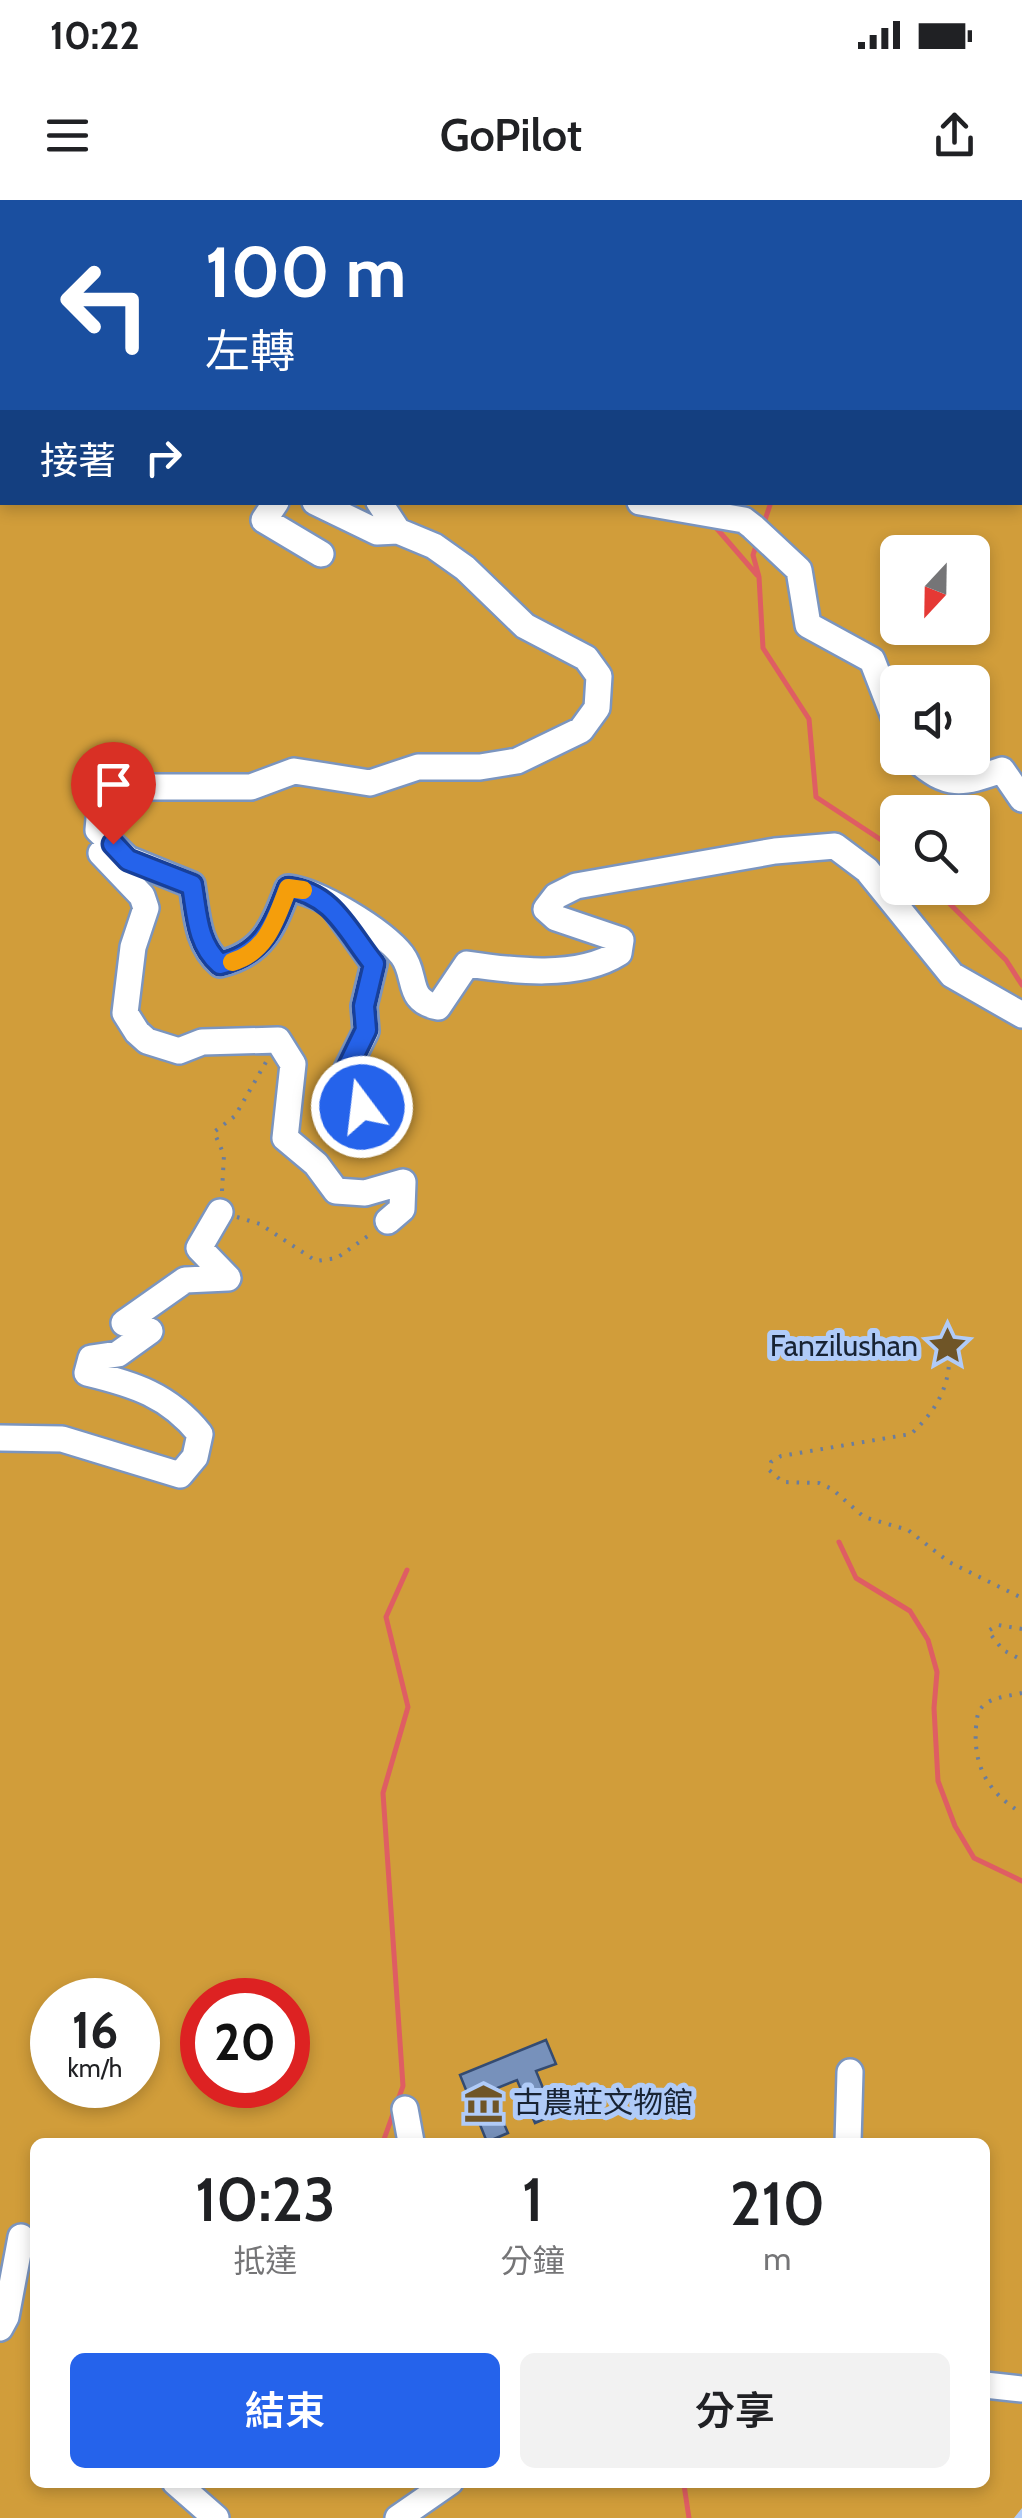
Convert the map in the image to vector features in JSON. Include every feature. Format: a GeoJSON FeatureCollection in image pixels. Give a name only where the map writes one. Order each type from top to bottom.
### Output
{"type":"FeatureCollection","features":[{"type":"Feature","properties":{"kind":"street"},"geometry":{"type":"LineString","coordinates":[[274,505],[264,520],[320,554]]}},
{"type":"Feature","properties":{"kind":"street"},"geometry":{"type":"LineString","coordinates":[[322,505],[378,532],[398,531],[434,546],[465,568],[524,626],[586,658],[599,676],[596,708],[581,730],[516,760],[480,767],[418,768],[370,783],[294,772],[251,787],[140,787],[118,794],[98,819],[96,848],[142,896],[146,908],[133,947],[125,1013],[136,1032],[146,1041],[179,1051],[202,1042],[278,1040],[293,1064],[285,1138],[316,1164],[336,1191],[364,1193],[403,1182],[402,1209],[388,1221]]}},
{"type":"Feature","properties":{"kind":"street"},"geometry":{"type":"LineString","coordinates":[[381,505],[398,531]]}},
{"type":"Feature","properties":{"kind":"street"},"geometry":{"type":"LineString","coordinates":[[657,505],[744,520],[772,542],[799,570],[808,625],[872,660],[880,680]]}},
{"type":"Feature","properties":{"kind":"street"},"geometry":{"type":"LineString","coordinates":[[990,773],[1002,770],[1022,798]]}},
{"type":"Feature","properties":{"kind":"street"},"geometry":{"type":"LineString","coordinates":[[935,775],[955,782],[982,775]]}},
{"type":"Feature","properties":{"kind":"street"},"geometry":{"type":"LineString","coordinates":[[98,830],[128,860],[192,885],[200,935],[208,954],[220,964],[259,948],[272,928],[288,888],[308,890],[393,946],[409,966],[414,994],[424,1004],[438,1006],[467,964],[557,970],[604,963],[620,954],[621,940],[556,918],[546,909],[556,896],[576,886],[775,851],[835,846],[867,870],[952,975],[1022,1015]]}},
{"type":"Feature","properties":{"kind":"street"},"geometry":{"type":"LineString","coordinates":[[334,908],[374,964],[364,1006],[366,1030],[347,1069],[348,1090],[362,1107],[393,1116]]}},
{"type":"Feature","properties":{"kind":"street"},"geometry":{"type":"LineString","coordinates":[[0,1438],[62,1439],[180,1476],[195,1457],[200,1434],[185,1416],[159,1395],[87,1373],[91,1358],[118,1354],[150,1331],[124,1323],[186,1280],[228,1278],[198,1248],[220,1212]]}},
{"type":"Feature","properties":{"kind":"street"},"geometry":{"type":"LineString","coordinates":[[848,2138],[850,2072]]}},
{"type":"Feature","properties":{"kind":"street"},"geometry":{"type":"LineString","coordinates":[[406,2109],[410,2138]]}},
{"type":"Feature","properties":{"kind":"street"},"geometry":{"type":"LineString","coordinates":[[0,2328],[6,2318],[19,2237]]}},
{"type":"Feature","properties":{"kind":"street"},"geometry":{"type":"LineString","coordinates":[[990,2386],[1022,2390]]}},
{"type":"Feature","properties":{"kind":"street"},"geometry":{"type":"LineString","coordinates":[[182,2488],[216,2518]]}},
{"type":"Feature","properties":{"kind":"street"},"geometry":{"type":"LineString","coordinates":[[398,2518],[441,2488]]}},
{"type":"Feature","properties":{"kind":"path"},"geometry":{"type":"LineString","coordinates":[[278,1040],[235,1116],[214,1132],[224,1155],[220,1212],[260,1224],[316,1261],[337,1258],[388,1221]]}},
{"type":"Feature","properties":{"kind":"path"},"geometry":{"type":"LineString","coordinates":[[949,1346],[951,1370],[946,1386],[925,1421],[911,1434],[781,1456],[771,1462],[769,1470],[784,1482],[818,1483],[832,1488],[864,1517],[908,1530],[949,1562],[1022,1598]]}},
{"type":"Feature","properties":{"kind":"path"},"geometry":{"type":"LineString","coordinates":[[1022,1629],[998,1624],[988,1631],[1004,1650],[1022,1660]]}},
{"type":"Feature","properties":{"kind":"path"},"geometry":{"type":"LineString","coordinates":[[1022,1693],[987,1702],[978,1711],[976,1760],[996,1793],[1022,1812]]}},
{"type":"Feature","properties":{"kind":"shaded area"},"geometry":{"type":"Polygon","coordinates":[[[0,505],[1022,505],[1022,2508],[1014,2518],[0,2518],[0,505]]]}},
{"type":"Feature","properties":{"kind":"building","name":"古農莊文物館"},"geometry":{"type":"Polygon","coordinates":[[[546,2040],[556,2064],[536,2071],[554,2115],[535,2123],[517,2080],[490,2091],[508,2133],[485,2138],[460,2075],[546,2040]]]}},
{"type":"Feature","properties":{"kind":"waterway"},"geometry":{"type":"LineString","coordinates":[[764,523],[770,505]]}},
{"type":"Feature","properties":{"kind":"waterway"},"geometry":{"type":"LineString","coordinates":[[712,523],[757,575]]}},
{"type":"Feature","properties":{"kind":"waterway"},"geometry":{"type":"LineString","coordinates":[[757,543],[753,555],[759,577],[763,648],[809,719],[816,797],[880,839]]}},
{"type":"Feature","properties":{"kind":"waterway"},"geometry":{"type":"LineString","coordinates":[[951,905],[1006,960],[1022,985]]}},
{"type":"Feature","properties":{"kind":"waterway"},"geometry":{"type":"LineString","coordinates":[[839,1542],[856,1578],[910,1611],[928,1640],[937,1672],[934,1708],[938,1781],[955,1826],[974,1858],[1022,1881]]}},
{"type":"Feature","properties":{"kind":"waterway"},"geometry":{"type":"LineString","coordinates":[[384,2138],[403,2086],[383,1793],[408,1707],[386,1617],[407,1570]]}},
{"type":"Feature","properties":{"kind":"waterway"},"geometry":{"type":"LineString","coordinates":[[684,2488],[689,2518]]}},
{"type":"Feature","properties":{"kind":"slow traffic"},"geometry":{"type":"LineString","coordinates":[[232,962],[259,948],[272,928],[288,888],[303,890]]}},
{"type":"Feature","properties":{"kind":"place","name":"Fanzilushan"},"geometry":{"type":"Point","coordinates":[948,1346]}},
{"type":"Feature","properties":{"kind":"place","name":"古農莊文物館"},"geometry":{"type":"Point","coordinates":[483,2103]}},
{"type":"Feature","properties":{"kind":"route"},"geometry":{"type":"LineString","coordinates":[[113,844],[128,860],[192,885],[200,935],[208,954],[220,964],[240,960],[259,948],[272,928],[288,888],[308,890],[334,908],[374,964],[364,1006],[366,1030],[360,1051],[347,1069],[348,1090],[362,1107]]}}]}
